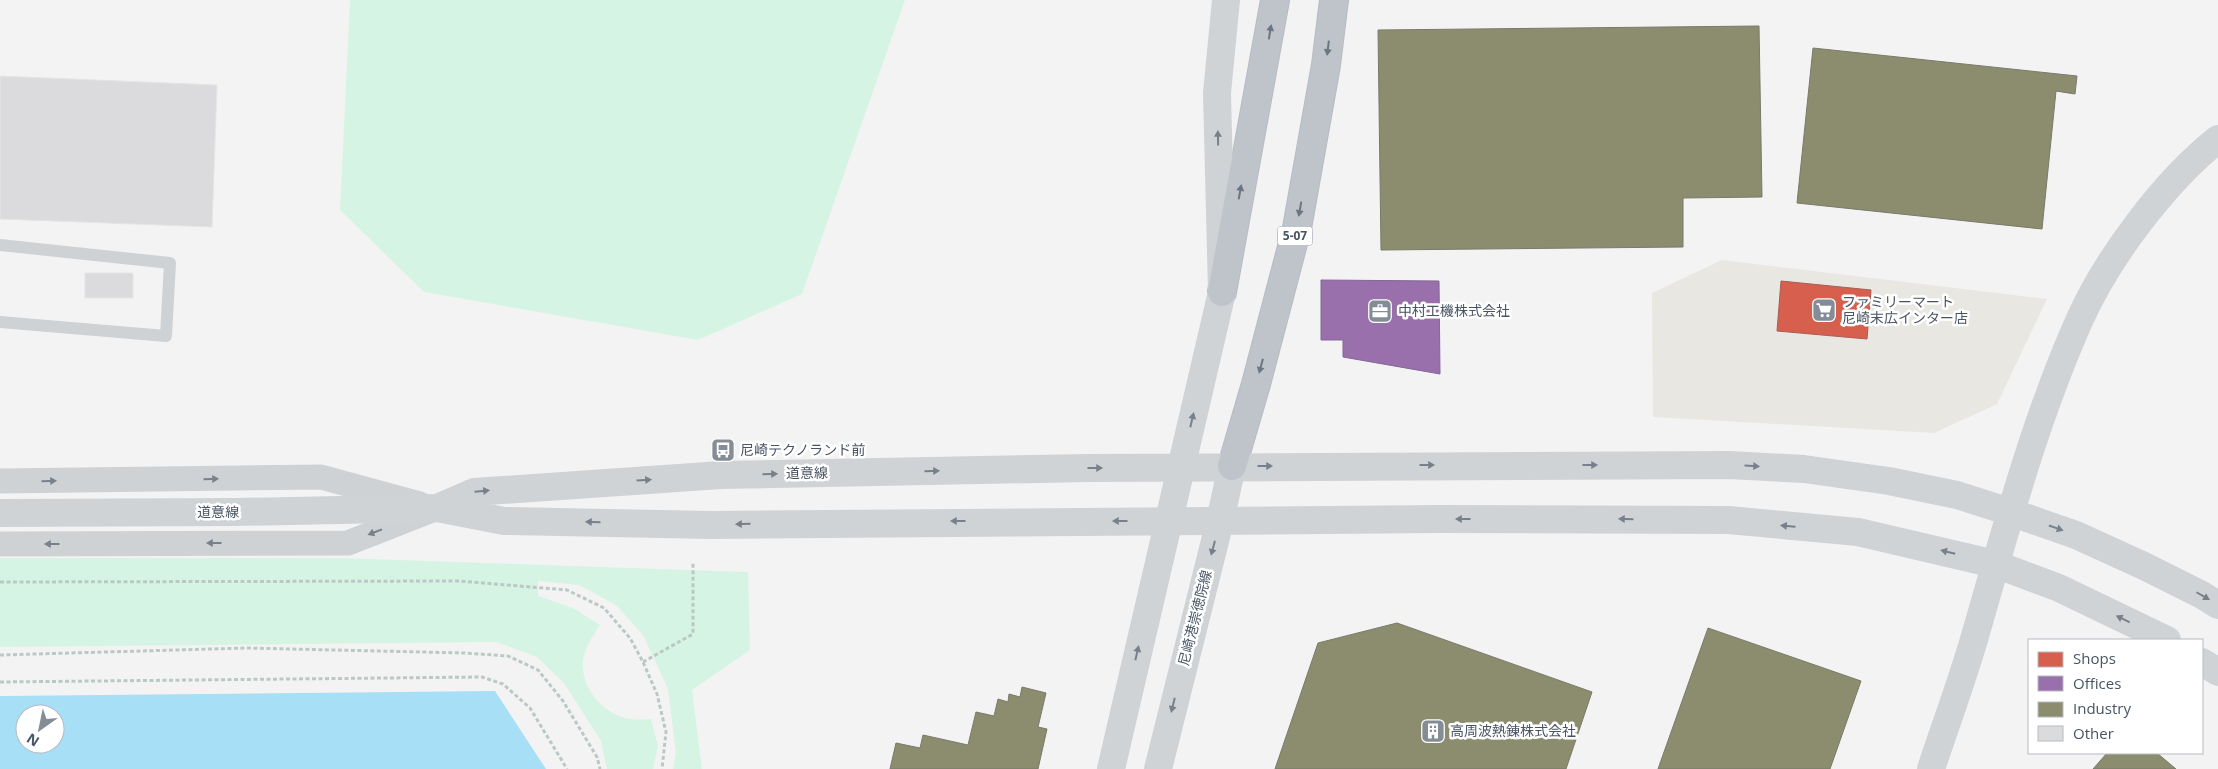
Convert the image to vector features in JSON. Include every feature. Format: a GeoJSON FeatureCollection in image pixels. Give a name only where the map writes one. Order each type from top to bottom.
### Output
{"type":"FeatureCollection","features":[{"type":"Feature","properties":{"kind":"highway"},"geometry":{"type":"LineString","coordinates":[[1222,292],[1275,0]]}},
{"type":"Feature","properties":{"kind":"highway","name":"5-07"},"geometry":{"type":"LineString","coordinates":[[1232,466],[1256,384],[1297,228],[1326,65],[1334,0]]}},
{"type":"Feature","properties":{"kind":"street"},"geometry":{"type":"LineString","coordinates":[[1111,769],[1222,292],[1217,93],[1226,0]]}},
{"type":"Feature","properties":{"kind":"street"},"geometry":{"type":"LineString","coordinates":[[1931,769],[1977,631],[2010,512],[2079,320],[2101,279],[2163,193],[2218,138]]}},
{"type":"Feature","properties":{"kind":"street","name":"道意線"},"geometry":{"type":"LineString","coordinates":[[437,508],[474,492],[721,475],[1232,466],[1729,465],[1804,468],[1899,483],[1957,495],[2010,512],[2076,535],[2160,574],[2218,605]]}},
{"type":"Feature","properties":{"kind":"street","name":"尼崎港崇徳院線"},"geometry":{"type":"LineString","coordinates":[[1158,769],[1232,466]]}},
{"type":"Feature","properties":{"kind":"street"},"geometry":{"type":"LineString","coordinates":[[0,481],[321,477],[437,508]]}},
{"type":"Feature","properties":{"kind":"street"},"geometry":{"type":"LineString","coordinates":[[0,544],[348,543],[437,508]]}},
{"type":"Feature","properties":{"kind":"street","name":"道意線"},"geometry":{"type":"LineString","coordinates":[[0,513],[236,512],[437,508],[504,521],[712,525],[1169,520],[1728,520],[1858,532],[1995,564],[2059,588],[2165,639]]}},
{"type":"Feature","properties":{"kind":"street"},"geometry":{"type":"LineString","coordinates":[[2203,663],[2218,672]]}},
{"type":"Feature","properties":{"kind":"lane"},"geometry":{"type":"LineString","coordinates":[[0,245],[170,263],[166,336],[0,322]]}},
{"type":"Feature","properties":{"kind":"path"},"geometry":{"type":"LineString","coordinates":[[643,662],[693,634],[693,563]]}},
{"type":"Feature","properties":{"kind":"path"},"geometry":{"type":"LineString","coordinates":[[0,582],[459,581],[567,590],[604,608],[630,638],[643,662],[657,694],[666,732],[662,769]]}},
{"type":"Feature","properties":{"kind":"path"},"geometry":{"type":"LineString","coordinates":[[0,655],[247,648],[465,652],[508,656],[538,670],[564,701],[597,756],[600,769]]}},
{"type":"Feature","properties":{"kind":"path"},"geometry":{"type":"LineString","coordinates":[[0,682],[482,677],[503,684],[530,708],[567,769]]}},
{"type":"Feature","properties":{"kind":"shaded area"},"geometry":{"type":"Polygon","coordinates":[[[1722,260],[2047,299],[1997,404],[1934,433],[1653,417],[1652,293],[1722,260]]]}},
{"type":"Feature","properties":{"kind":"green space"},"geometry":{"type":"Polygon","coordinates":[[[350,0],[905,0],[802,294],[698,340],[424,292],[340,210],[350,0]]]}},
{"type":"Feature","properties":{"kind":"green space"},"geometry":{"type":"Polygon","coordinates":[[[0,558],[340,558],[748,572],[750,650],[692,690],[702,769],[673,769],[676,753],[668,689],[643,635],[616,605],[579,585],[538,581],[538,596],[573,608],[600,625],[588,645],[583,659],[583,667],[586,683],[600,704],[622,717],[651,719],[658,746],[653,769],[607,769],[601,741],[564,683],[537,657],[497,642],[0,647],[0,558]]]}},
{"type":"Feature","properties":{"kind":"water"},"geometry":{"type":"Polygon","coordinates":[[[495,691],[546,769],[0,769],[0,696],[495,691]]]}},
{"type":"Feature","properties":{"kind":"building: Shops","name":"ファミリーマート 尼崎末広インター店"},"geometry":{"type":"Polygon","coordinates":[[[1781,281],[1871,290],[1867,339],[1777,331],[1781,281]]]}},
{"type":"Feature","properties":{"kind":"building: Offices","name":"中村工機株式会社"},"geometry":{"type":"Polygon","coordinates":[[[1321,280],[1439,281],[1440,374],[1343,357],[1343,340],[1321,340],[1321,280]]]}},
{"type":"Feature","properties":{"kind":"building: Industry"},"geometry":{"type":"Polygon","coordinates":[[[1759,26],[1762,197],[1683,198],[1683,247],[1381,250],[1378,30],[1759,26]]]}},
{"type":"Feature","properties":{"kind":"building: Industry"},"geometry":{"type":"Polygon","coordinates":[[[1813,48],[2077,76],[2075,94],[2056,91],[2042,229],[1797,203],[1813,48]]]}},
{"type":"Feature","properties":{"kind":"building: Industry","name":"高周波熱錬株式会社"},"geometry":{"type":"Polygon","coordinates":[[[1397,623],[1592,692],[1566,769],[1275,769],[1318,643],[1397,623]]]}},
{"type":"Feature","properties":{"kind":"building: Industry"},"geometry":{"type":"Polygon","coordinates":[[[1708,628],[1861,681],[1830,769],[1658,769],[1708,628]]]}},
{"type":"Feature","properties":{"kind":"building: Industry"},"geometry":{"type":"Polygon","coordinates":[[[1022,687],[1046,693],[1038,727],[1047,729],[1038,769],[890,769],[896,743],[920,748],[923,735],[968,745],[976,712],[994,716],[998,699],[1008,702],[1009,694],[1020,697],[1022,687]]]}},
{"type":"Feature","properties":{"kind":"building: Industry"},"geometry":{"type":"Polygon","coordinates":[[[2106,754],[2158,754],[2176,769],[2093,769],[2106,754]]]}},
{"type":"Feature","properties":{"kind":"building: Other"},"geometry":{"type":"Polygon","coordinates":[[[0,76],[217,85],[212,227],[0,219],[0,76]]]}},
{"type":"Feature","properties":{"kind":"building: Other"},"geometry":{"type":"Polygon","coordinates":[[[85,273],[133,273],[133,298],[85,298],[85,273]]]}},
{"type":"Feature","properties":{"kind":"place","name":"ファミリーマート 尼崎末広インター店"},"geometry":{"type":"Point","coordinates":[1824,310]}},
{"type":"Feature","properties":{"kind":"place","name":"中村工機株式会社"},"geometry":{"type":"Point","coordinates":[1380,311]}},
{"type":"Feature","properties":{"kind":"place","name":"尼崎テクノランド前"},"geometry":{"type":"Point","coordinates":[723,450]}},
{"type":"Feature","properties":{"kind":"place","name":"高周波熱錬株式会社"},"geometry":{"type":"Point","coordinates":[1433,731]}}]}
